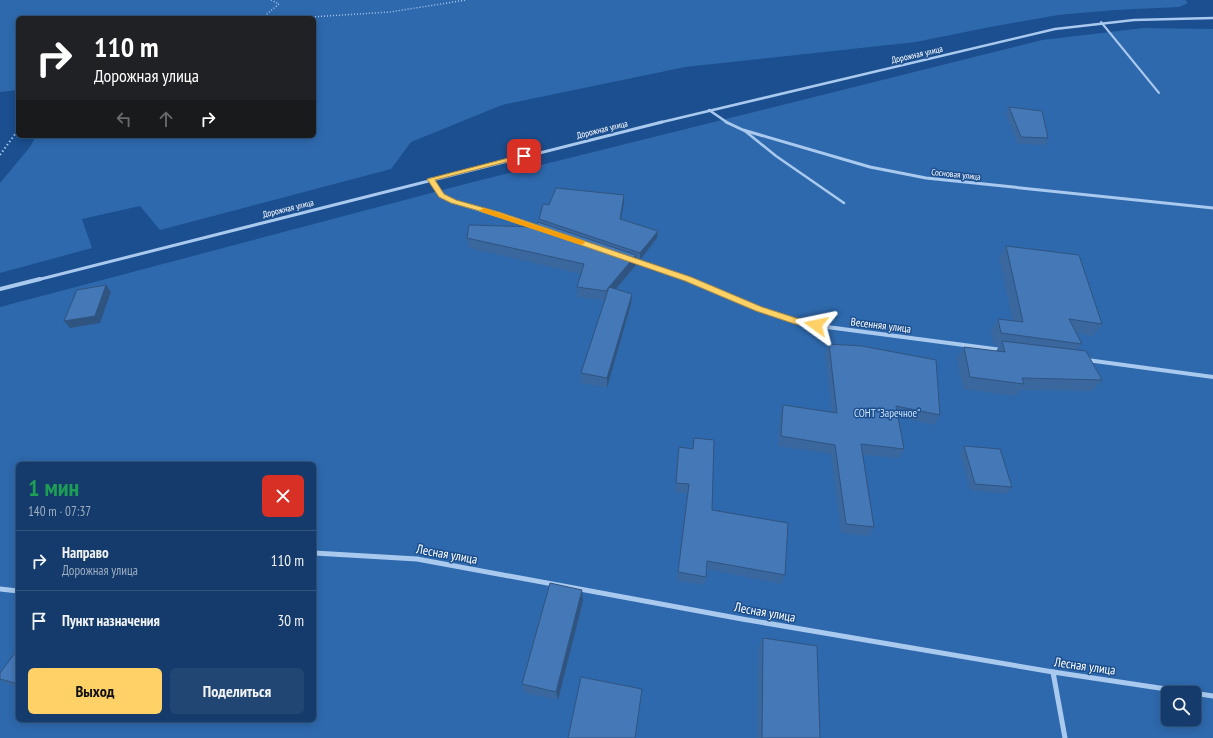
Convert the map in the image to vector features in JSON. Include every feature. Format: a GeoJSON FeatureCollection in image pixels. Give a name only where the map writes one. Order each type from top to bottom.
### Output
{"type":"FeatureCollection","features":[{"type":"Feature","properties":{"kind":"street","name":"Дорожная улица"},"geometry":{"type":"LineString","coordinates":[[0,289],[709,110],[1055,29],[1100,22],[1164,18],[1213,18]]}},
{"type":"Feature","properties":{"kind":"street","name":"Сосновая улица"},"geometry":{"type":"LineString","coordinates":[[709,110],[732,126],[870,168],[926,178],[1213,208]]}},
{"type":"Feature","properties":{"kind":"street"},"geometry":{"type":"LineString","coordinates":[[431,179],[441,195],[454,202],[547,231]]}},
{"type":"Feature","properties":{"kind":"street","name":"Весенняя улица"},"geometry":{"type":"LineString","coordinates":[[627,258],[688,279],[759,309],[795,320],[827,327],[1007,350]]}},
{"type":"Feature","properties":{"kind":"street"},"geometry":{"type":"LineString","coordinates":[[1085,360],[1213,377]]}},
{"type":"Feature","properties":{"kind":"street","name":"Лесная улица"},"geometry":{"type":"LineString","coordinates":[[316,553],[417,559],[742,619],[1053,672],[1213,696]]}},
{"type":"Feature","properties":{"kind":"street"},"geometry":{"type":"LineString","coordinates":[[0,590],[16,591]]}},
{"type":"Feature","properties":{"kind":"street"},"geometry":{"type":"LineString","coordinates":[[1053,672],[1065,738]]}},
{"type":"Feature","properties":{"kind":"lane"},"geometry":{"type":"LineString","coordinates":[[1100,22],[1159,93]]}},
{"type":"Feature","properties":{"kind":"lane"},"geometry":{"type":"LineString","coordinates":[[744,130],[776,156],[844,203]]}},
{"type":"Feature","properties":{"kind":"path"},"geometry":{"type":"LineString","coordinates":[[264,16],[279,4],[271,0]]}},
{"type":"Feature","properties":{"kind":"path"},"geometry":{"type":"LineString","coordinates":[[316,17],[390,12],[466,0]]}},
{"type":"Feature","properties":{"kind":"path"},"geometry":{"type":"LineString","coordinates":[[0,155],[16,133]]}},
{"type":"Feature","properties":{"kind":"green space"},"geometry":{"type":"Polygon","coordinates":[[[0,0],[1185,0],[1188,3],[1179,7],[1115,10],[1058,15],[916,42],[685,67],[502,105],[411,142],[391,169],[160,230],[140,206],[82,219],[92,248],[0,273],[0,183],[30,147],[35,138],[316,138],[316,16],[16,16],[16,90],[0,92],[0,0]]]}},
{"type":"Feature","properties":{"kind":"green space","name":"СОНТ \"Заречное\""},"geometry":{"type":"Polygon","coordinates":[[[1144,28],[1213,29],[1213,738],[0,738],[0,307],[469,183],[1042,40],[1144,28]]]}},
{"type":"Feature","properties":{"kind":"building"},"geometry":{"type":"Polygon","coordinates":[[[1009,107],[1042,111],[1048,138],[1021,137],[1009,107]]]}},
{"type":"Feature","properties":{"kind":"building"},"geometry":{"type":"Polygon","coordinates":[[[556,188],[624,195],[620,219],[658,231],[640,253],[539,219],[543,204],[549,205],[556,188]]]}},
{"type":"Feature","properties":{"kind":"building"},"geometry":{"type":"Polygon","coordinates":[[[538,222],[636,255],[606,291],[577,287],[584,264],[467,238],[469,225],[536,227],[538,222]]]}},
{"type":"Feature","properties":{"kind":"building"},"geometry":{"type":"Polygon","coordinates":[[[1006,246],[1079,255],[1102,324],[1069,319],[1082,344],[1001,333],[998,319],[1023,322],[1006,246]]]}},
{"type":"Feature","properties":{"kind":"building"},"geometry":{"type":"Polygon","coordinates":[[[106,285],[95,316],[64,321],[77,290],[106,285]]]}},
{"type":"Feature","properties":{"kind":"building"},"geometry":{"type":"Polygon","coordinates":[[[609,287],[632,294],[607,378],[581,373],[609,287]]]}},
{"type":"Feature","properties":{"kind":"building"},"geometry":{"type":"Polygon","coordinates":[[[1002,341],[1086,351],[1102,380],[1022,378],[1024,384],[970,377],[964,347],[1005,352],[1002,341]]]}},
{"type":"Feature","properties":{"kind":"building"},"geometry":{"type":"Polygon","coordinates":[[[829,344],[862,346],[936,360],[940,415],[896,406],[904,449],[861,444],[874,527],[846,524],[835,445],[781,436],[783,405],[837,413],[829,344]]]}},
{"type":"Feature","properties":{"kind":"building"},"geometry":{"type":"Polygon","coordinates":[[[694,438],[714,440],[712,510],[788,523],[785,575],[707,561],[706,577],[678,572],[689,484],[676,483],[679,447],[693,449],[694,438]]]}},
{"type":"Feature","properties":{"kind":"building"},"geometry":{"type":"Polygon","coordinates":[[[964,446],[1000,449],[1012,487],[975,484],[964,446]]]}},
{"type":"Feature","properties":{"kind":"building"},"geometry":{"type":"Polygon","coordinates":[[[550,583],[582,590],[556,692],[522,684],[550,583]]]}},
{"type":"Feature","properties":{"kind":"building"},"geometry":{"type":"Polygon","coordinates":[[[763,638],[817,646],[820,738],[762,738],[763,638]]]}},
{"type":"Feature","properties":{"kind":"building"},"geometry":{"type":"Polygon","coordinates":[[[16,652],[16,683],[0,679],[0,673],[16,652]]]}},
{"type":"Feature","properties":{"kind":"building"},"geometry":{"type":"Polygon","coordinates":[[[581,677],[642,689],[635,738],[568,738],[581,677]]]}},
{"type":"Feature","properties":{"kind":"slow traffic"},"geometry":{"type":"LineString","coordinates":[[484,210],[581,243]]}},
{"type":"Feature","properties":{"kind":"route"},"geometry":{"type":"LineString","coordinates":[[524,156],[431,179],[441,195],[454,202],[496,214],[688,279],[759,309],[816,325]]}}]}
